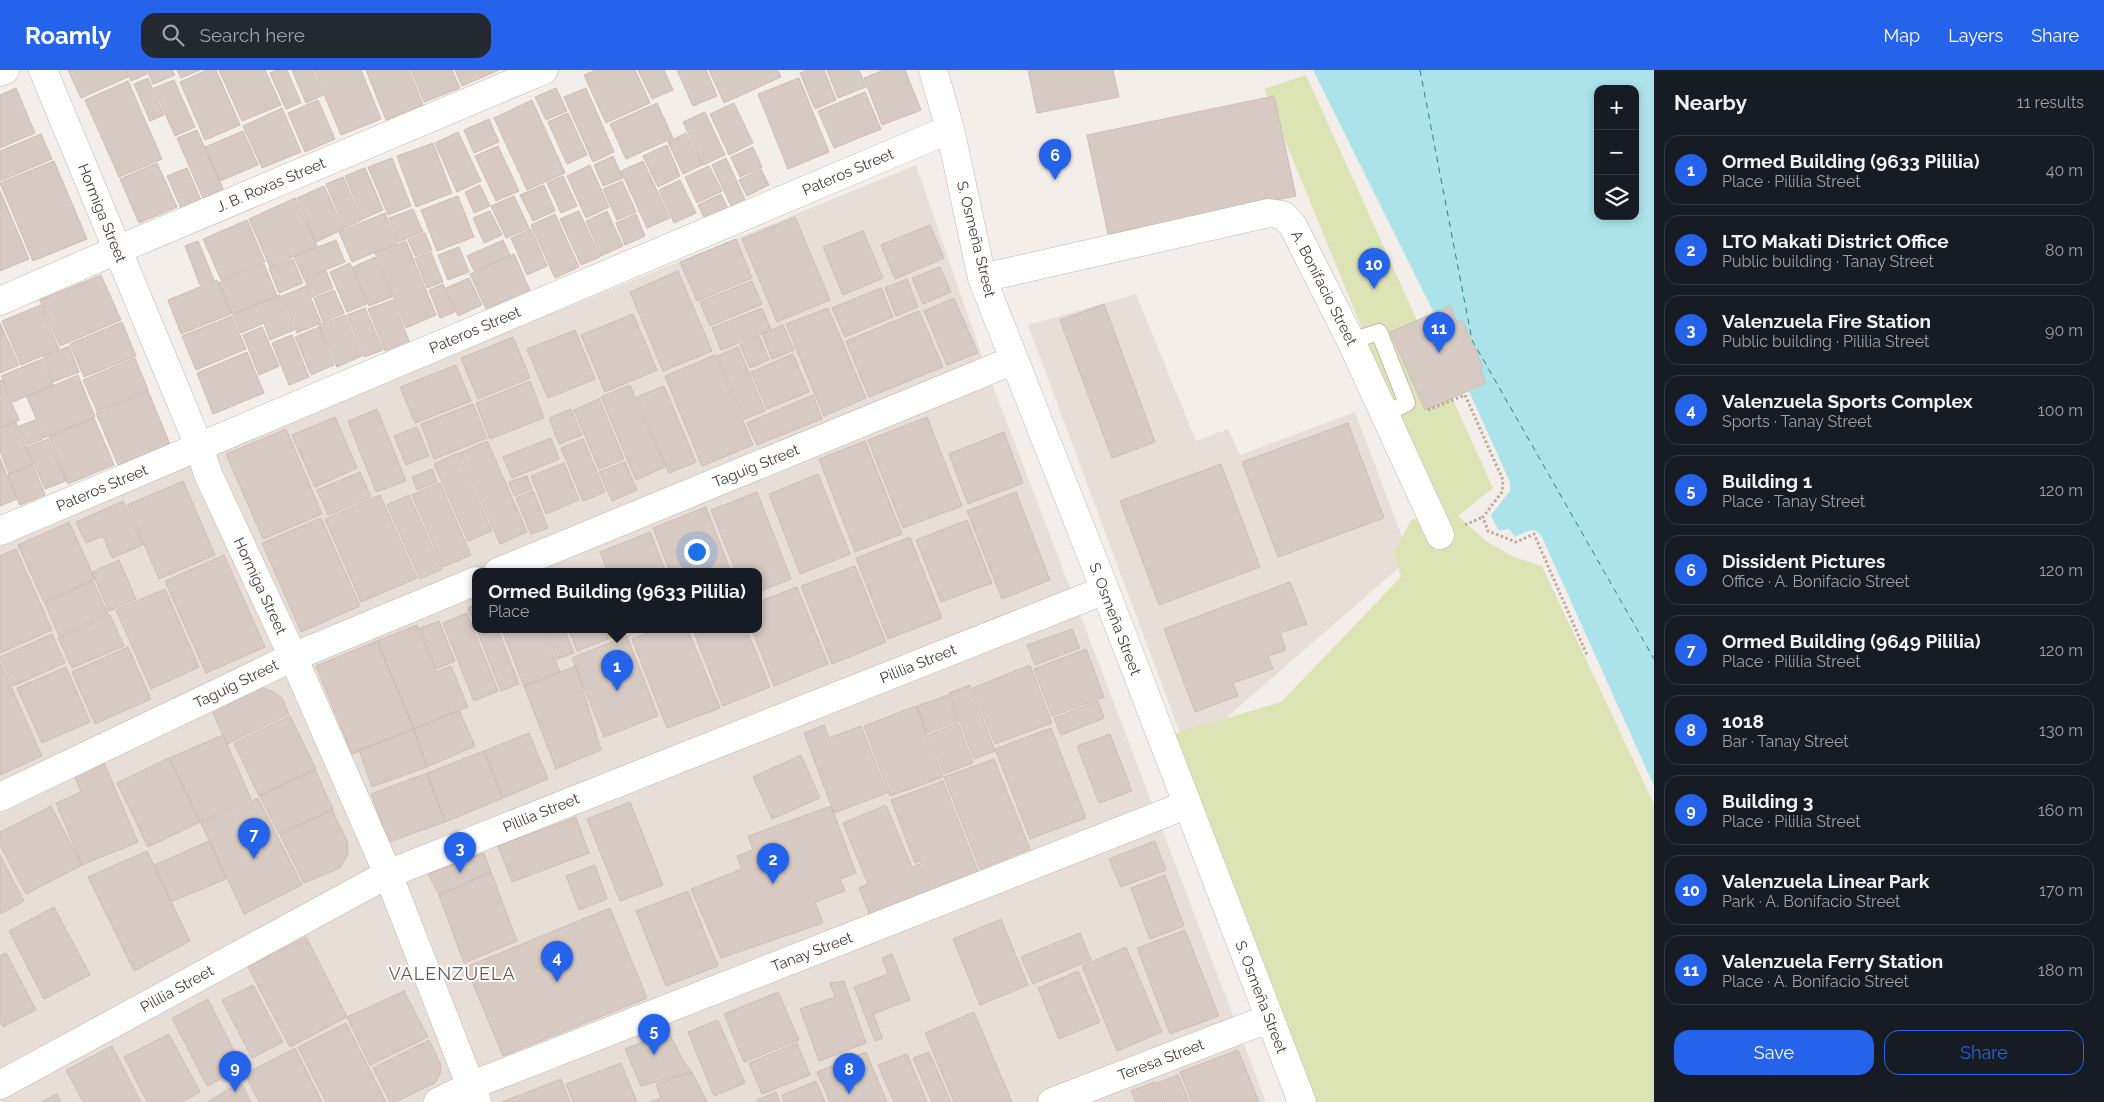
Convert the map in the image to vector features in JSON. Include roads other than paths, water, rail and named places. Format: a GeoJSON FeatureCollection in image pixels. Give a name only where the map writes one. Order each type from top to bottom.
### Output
{"type":"FeatureCollection","features":[{"type":"Feature","properties":{"kind":"street"},"geometry":{"type":"LineString","coordinates":[[0,72],[5,70]]}},
{"type":"Feature","properties":{"kind":"street","name":"Hormiga Street"},"geometry":{"type":"LineString","coordinates":[[43,70],[199,446],[208,474],[293,657],[388,874],[473,1094]]}},
{"type":"Feature","properties":{"kind":"street","name":"J. B. Roxas Street"},"geometry":{"type":"LineString","coordinates":[[0,301],[544,70]]}},
{"type":"Feature","properties":{"kind":"street","name":"S. Osmeña Street"},"geometry":{"type":"LineString","coordinates":[[933,70],[950,129],[982,278],[1105,590],[1186,806],[1302,1102]]}},
{"type":"Feature","properties":{"kind":"street","name":"Pateros Street"},"geometry":{"type":"LineString","coordinates":[[0,531],[950,129]]}},
{"type":"Feature","properties":{"kind":"street","name":"A. Bonifacio Street"},"geometry":{"type":"LineString","coordinates":[[982,278],[1269,213],[1283,215],[1293,226],[1351,342],[1440,535]]}},
{"type":"Feature","properties":{"kind":"street","name":"Taguig Street"},"geometry":{"type":"LineString","coordinates":[[508,568],[1014,360]]}},
{"type":"Feature","properties":{"kind":"street","name":"Taguig Street"},"geometry":{"type":"LineString","coordinates":[[0,797],[293,657],[472,583]]}},
{"type":"Feature","properties":{"kind":"street","name":"Pililia Street"},"geometry":{"type":"LineString","coordinates":[[0,1085],[388,874],[1105,590]]}},
{"type":"Feature","properties":{"kind":"street","name":"Tanay Street"},"geometry":{"type":"LineString","coordinates":[[438,1102],[473,1094],[1186,806]]}},
{"type":"Feature","properties":{"kind":"street","name":"Teresa Street"},"geometry":{"type":"LineString","coordinates":[[1052,1102],[1270,1018]]}},
{"type":"Feature","properties":{"kind":"water"},"geometry":{"type":"Polygon","coordinates":[[[1313,70],[1654,70],[1654,786],[1542,537],[1533,530],[1515,537],[1509,529],[1499,531],[1491,515],[1510,491],[1510,482],[1469,391],[1486,383],[1480,369],[1483,367],[1462,320],[1457,322],[1449,306],[1434,313],[1313,70]]]}},
{"type":"Feature","properties":{"kind":"place","name":"Dissident Pictures"},"geometry":{"type":"Point","coordinates":[1055,180]}},
{"type":"Feature","properties":{"kind":"place","name":"Valenzuela Linear Park"},"geometry":{"type":"Point","coordinates":[1374,289]}},
{"type":"Feature","properties":{"kind":"place","name":"Valenzuela Ferry Station"},"geometry":{"type":"Point","coordinates":[1439,353]}},
{"type":"Feature","properties":{"kind":"place","name":"Ormed Building (9633 Pililia)"},"geometry":{"type":"Point","coordinates":[617,691]}},
{"type":"Feature","properties":{"kind":"place","name":"Ormed Building (9649 Pililia)"},"geometry":{"type":"Point","coordinates":[254,859]}},
{"type":"Feature","properties":{"kind":"place","name":"Valenzuela Fire Station"},"geometry":{"type":"Point","coordinates":[460,873]}},
{"type":"Feature","properties":{"kind":"place","name":"LTO Makati District Office"},"geometry":{"type":"Point","coordinates":[773,884]}},
{"type":"Feature","properties":{"kind":"place","name":"Valenzuela Sports Complex"},"geometry":{"type":"Point","coordinates":[557,982]}},
{"type":"Feature","properties":{"kind":"place","name":"Building 1"},"geometry":{"type":"Point","coordinates":[654,1055]}},
{"type":"Feature","properties":{"kind":"place","name":"Building 3"},"geometry":{"type":"Point","coordinates":[235,1092]}},
{"type":"Feature","properties":{"kind":"place","name":"1018"},"geometry":{"type":"Point","coordinates":[849,1094]}},
{"type":"Feature","properties":{"kind":"district","name":"VALENZUELA"},"geometry":{"type":"Point","coordinates":[452,974]}}]}
